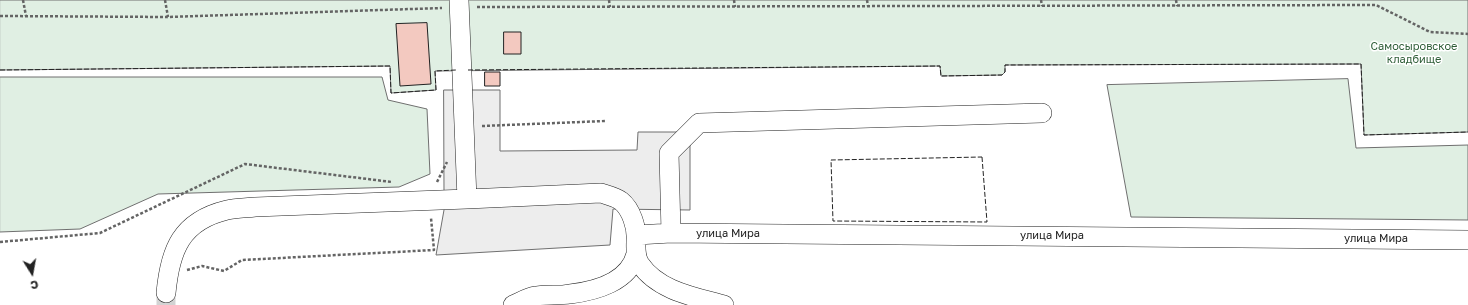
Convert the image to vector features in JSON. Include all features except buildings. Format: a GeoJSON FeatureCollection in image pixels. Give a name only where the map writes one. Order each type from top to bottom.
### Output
{"type":"FeatureCollection","features":[{"type":"Feature","properties":{"kind":"street"},"geometry":{"type":"LineString","coordinates":[[459,4],[467,199]]}},
{"type":"Feature","properties":{"kind":"street"},"geometry":{"type":"LineString","coordinates":[[671,233],[669,153],[698,123],[1042,113]]}},
{"type":"Feature","properties":{"kind":"street"},"geometry":{"type":"LineString","coordinates":[[166,293],[168,270],[176,247],[188,228],[205,217],[227,210],[255,207],[601,193],[620,200],[625,205],[630,211],[636,235],[636,254],[632,265],[626,273],[607,285],[569,294],[534,296],[513,305]]}},
{"type":"Feature","properties":{"kind":"street","name":"улица Мира"},"geometry":{"type":"LineString","coordinates":[[636,235],[671,233],[1468,240]]}},
{"type":"Feature","properties":{"kind":"street"},"geometry":{"type":"LineString","coordinates":[[636,254],[641,265],[659,282],[690,296],[724,305]]}},
{"type":"Feature","properties":{"kind":"path"},"geometry":{"type":"LineString","coordinates":[[23,0],[26,16]]}},
{"type":"Feature","properties":{"kind":"path"},"geometry":{"type":"LineString","coordinates":[[165,0],[168,16]]}},
{"type":"Feature","properties":{"kind":"path"},"geometry":{"type":"LineString","coordinates":[[609,0],[610,7]]}},
{"type":"Feature","properties":{"kind":"path"},"geometry":{"type":"LineString","coordinates":[[734,0],[735,7]]}},
{"type":"Feature","properties":{"kind":"path"},"geometry":{"type":"LineString","coordinates":[[868,0],[868,6]]}},
{"type":"Feature","properties":{"kind":"path"},"geometry":{"type":"LineString","coordinates":[[1041,0],[1042,6]]}},
{"type":"Feature","properties":{"kind":"path"},"geometry":{"type":"LineString","coordinates":[[1176,0],[1177,6]]}},
{"type":"Feature","properties":{"kind":"path"},"geometry":{"type":"LineString","coordinates":[[1375,0],[1376,5]]}},
{"type":"Feature","properties":{"kind":"path"},"geometry":{"type":"LineString","coordinates":[[0,16],[168,16],[459,4],[610,7],[1376,5],[1430,32],[1468,34]]}},
{"type":"Feature","properties":{"kind":"green space","name":"Самосыровское кладбище"},"geometry":{"type":"Polygon","coordinates":[[[0,0],[1468,0],[1468,132],[1364,135],[1361,64],[1005,65],[1005,72],[1002,75],[941,76],[940,66],[435,71],[436,90],[391,93],[390,66],[0,70],[0,0]]]}},
{"type":"Feature","properties":{"kind":"green space"},"geometry":{"type":"Polygon","coordinates":[[[0,77],[382,77],[388,100],[427,109],[430,174],[399,187],[158,194],[80,229],[0,232],[0,77]]]}},
{"type":"Feature","properties":{"kind":"green space"},"geometry":{"type":"Polygon","coordinates":[[[1348,79],[1356,148],[1468,145],[1468,220],[1131,217],[1107,85],[1348,79]]]}},
{"type":"Feature","properties":{"kind":"shaded area"},"geometry":{"type":"Polygon","coordinates":[[[444,90],[500,90],[500,151],[637,150],[638,132],[690,132],[690,210],[613,209],[610,245],[436,255],[444,210],[444,90]]]}},
{"type":"Feature","properties":{"kind":"tunnel"},"geometry":{"type":"LineString","coordinates":[[166,293],[166,305]]}},
{"type":"Feature","properties":{"kind":"fence"},"geometry":{"type":"LineString","coordinates":[[468,70],[940,66],[941,76],[1002,75],[1005,72],[1005,65],[1361,64],[1364,135],[1468,132]]}},
{"type":"Feature","properties":{"kind":"fence"},"geometry":{"type":"LineString","coordinates":[[0,70],[390,66],[391,93],[436,90],[435,71],[456,70]]}},
{"type":"Feature","properties":{"kind":"fence"},"geometry":{"type":"LineString","coordinates":[[982,157],[987,222],[833,221],[831,160],[982,157]]}}]}
